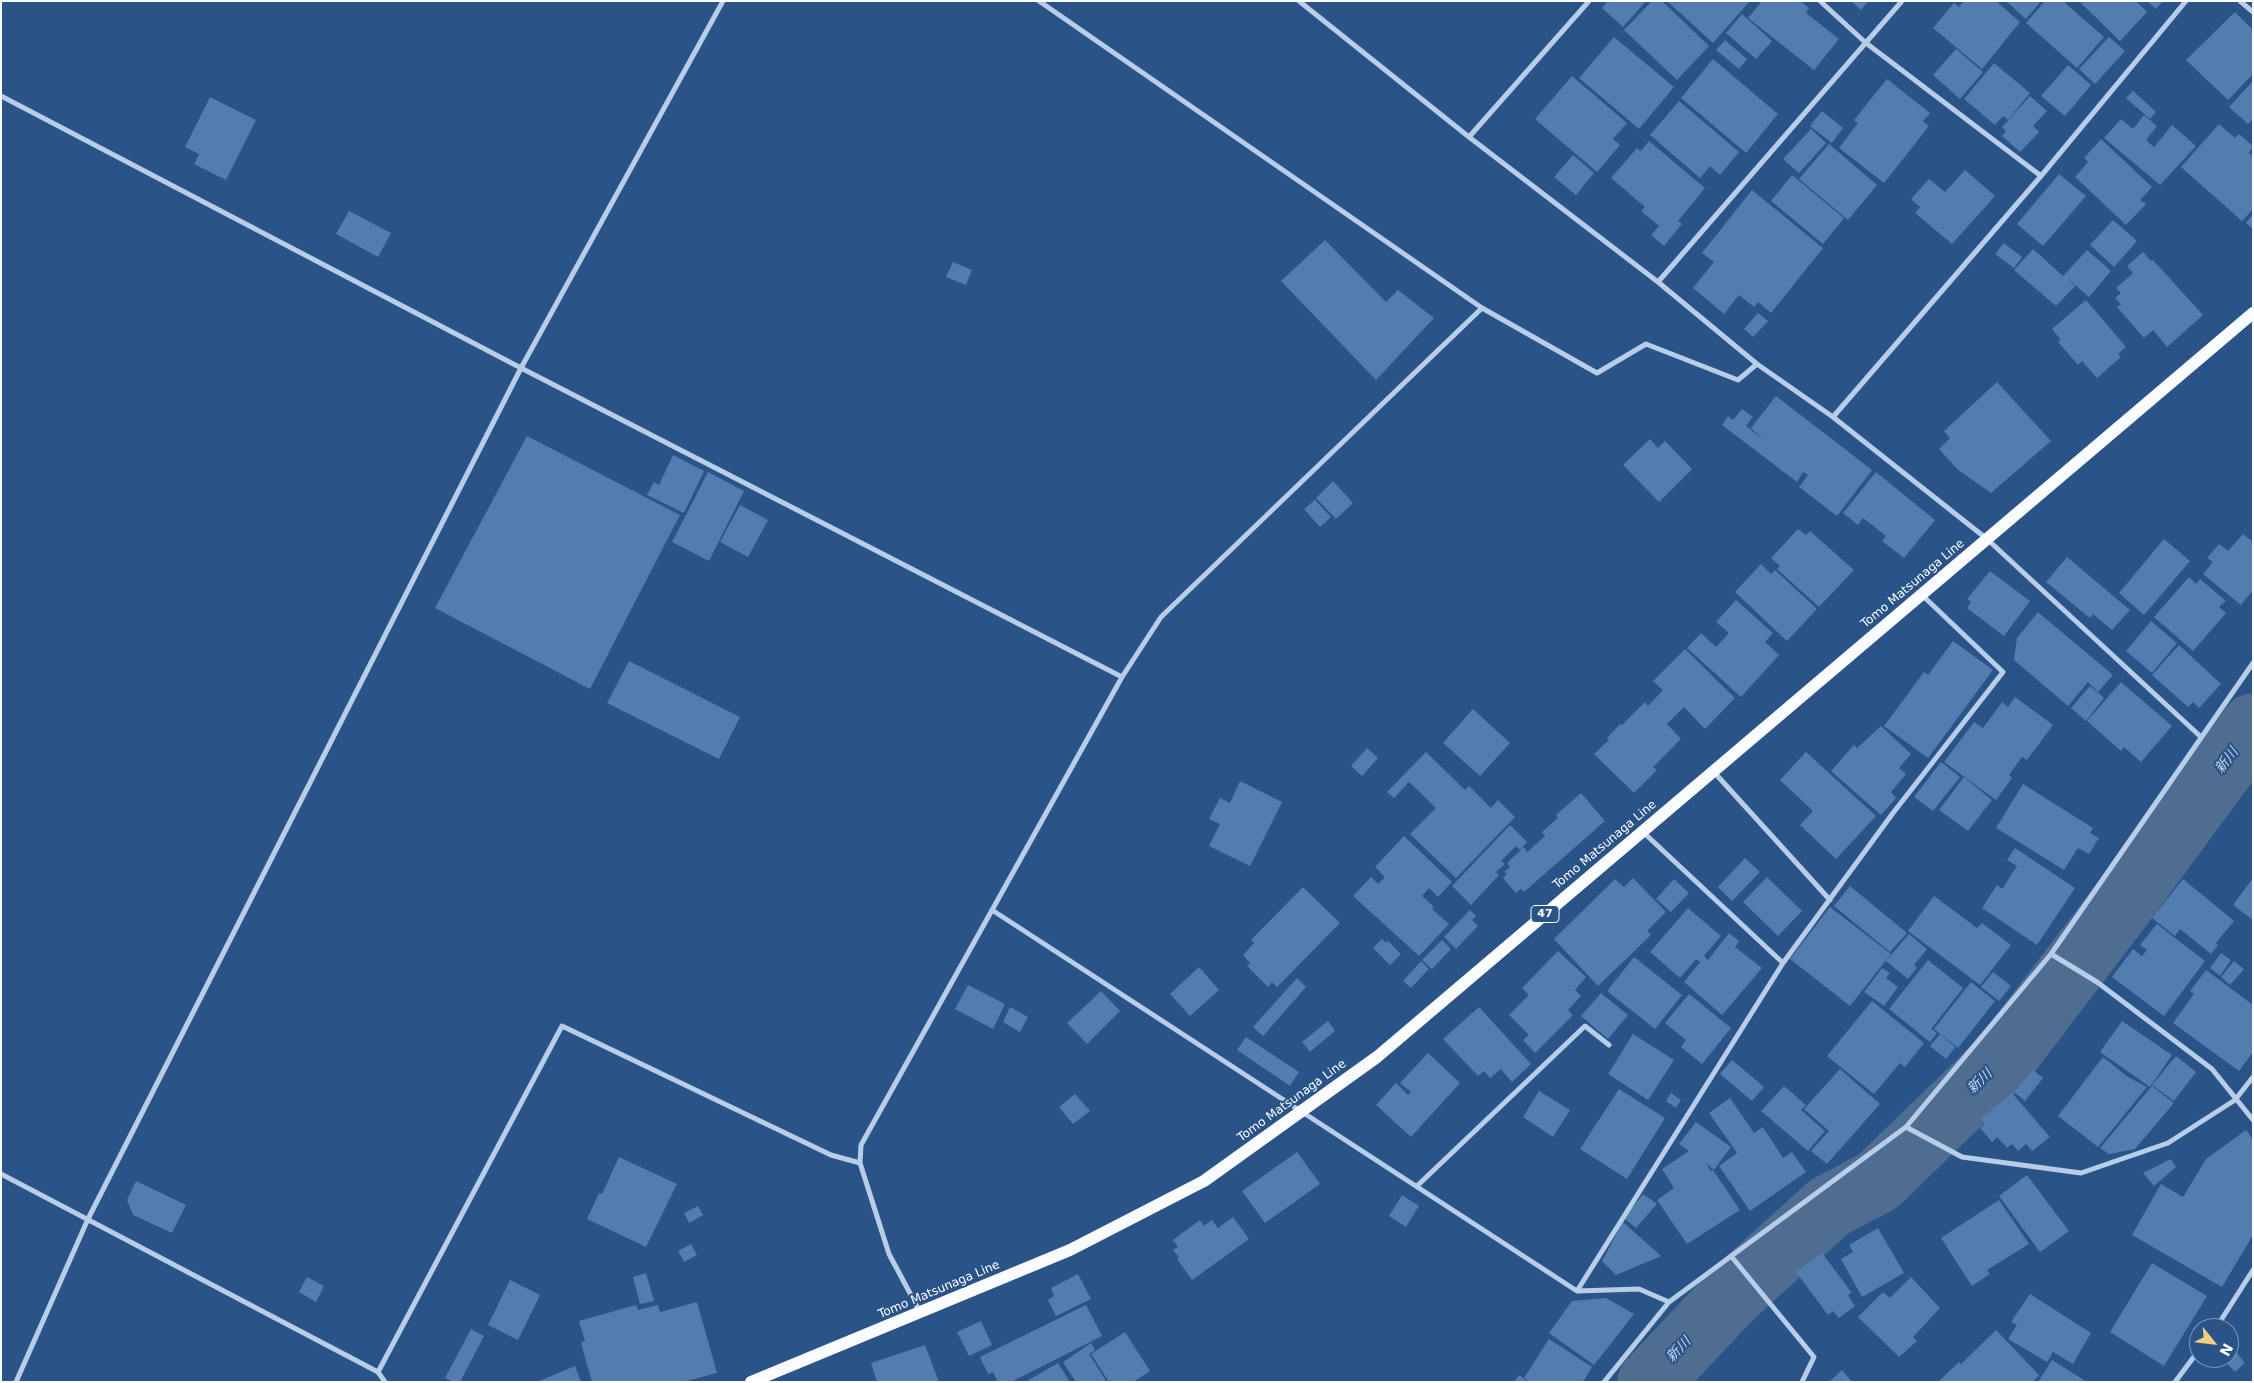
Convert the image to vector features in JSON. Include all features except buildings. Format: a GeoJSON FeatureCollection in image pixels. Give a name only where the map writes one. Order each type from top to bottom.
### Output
{"type":"FeatureCollection","features":[{"type":"Feature","properties":{"kind":"main road","name":"Tomo Matsunaga Line"},"geometry":{"type":"LineString","coordinates":[[751,1382],[1070,1250],[1204,1181],[1377,1057],[2253,313]]}},
{"type":"Feature","properties":{"kind":"street"},"geometry":{"type":"LineString","coordinates":[[16,1382],[88,1219],[521,368],[723,1]]}},
{"type":"Feature","properties":{"kind":"street"},"geometry":{"type":"LineString","coordinates":[[1039,1],[1482,308],[1597,373],[1646,344],[1738,380],[1757,364]]}},
{"type":"Feature","properties":{"kind":"street"},"geometry":{"type":"LineString","coordinates":[[1299,1],[1469,137],[1658,282],[1757,364],[1833,417],[1987,539],[2202,737]]}},
{"type":"Feature","properties":{"kind":"street"},"geometry":{"type":"LineString","coordinates":[[1469,137],[1589,1]]}},
{"type":"Feature","properties":{"kind":"street"},"geometry":{"type":"LineString","coordinates":[[1820,1],[1866,43],[2041,176]]}},
{"type":"Feature","properties":{"kind":"street"},"geometry":{"type":"LineString","coordinates":[[1658,282],[1902,1]]}},
{"type":"Feature","properties":{"kind":"street"},"geometry":{"type":"LineString","coordinates":[[1833,417],[2041,176],[2186,1]]}},
{"type":"Feature","properties":{"kind":"street"},"geometry":{"type":"LineString","coordinates":[[2240,1],[2253,12]]}},
{"type":"Feature","properties":{"kind":"street"},"geometry":{"type":"LineString","coordinates":[[1,96],[521,368],[1122,677]]}},
{"type":"Feature","properties":{"kind":"street"},"geometry":{"type":"LineString","coordinates":[[921,1313],[889,1254],[860,1163],[860,1146],[1122,677],[1161,616],[1482,308]]}},
{"type":"Feature","properties":{"kind":"street"},"geometry":{"type":"LineString","coordinates":[[1578,1290],[1783,964],[1893,814],[2002,672],[1922,595]]}},
{"type":"Feature","properties":{"kind":"street"},"geometry":{"type":"LineString","coordinates":[[1604,1382],[1669,1302],[1906,1127],[2050,954],[2253,663]]}},
{"type":"Feature","properties":{"kind":"street"},"geometry":{"type":"LineString","coordinates":[[1713,771],[1830,900]]}},
{"type":"Feature","properties":{"kind":"street"},"geometry":{"type":"LineString","coordinates":[[1642,832],[1783,964]]}},
{"type":"Feature","properties":{"kind":"street"},"geometry":{"type":"LineString","coordinates":[[992,910],[1578,1290],[1639,1289],[1669,1302]]}},
{"type":"Feature","properties":{"kind":"street"},"geometry":{"type":"LineString","coordinates":[[2050,954],[2098,982],[2212,1070],[2253,1120]]}},
{"type":"Feature","properties":{"kind":"street"},"geometry":{"type":"LineString","coordinates":[[378,1372],[562,1026],[831,1155],[860,1163]]}},
{"type":"Feature","properties":{"kind":"street"},"geometry":{"type":"LineString","coordinates":[[1417,1186],[1584,1026],[1609,1045]]}},
{"type":"Feature","properties":{"kind":"street"},"geometry":{"type":"LineString","coordinates":[[1906,1127],[1962,1157],[2081,1174],[2168,1144],[2235,1100],[2253,1077]]}},
{"type":"Feature","properties":{"kind":"street"},"geometry":{"type":"LineString","coordinates":[[1,1174],[378,1372],[385,1382]]}},
{"type":"Feature","properties":{"kind":"street"},"geometry":{"type":"LineString","coordinates":[[1731,1256],[1814,1357],[1802,1382]]}},
{"type":"Feature","properties":{"kind":"street"},"geometry":{"type":"LineString","coordinates":[[2222,1318],[2253,1270]]}},
{"type":"Feature","properties":{"kind":"street"},"geometry":{"type":"LineString","coordinates":[[2175,1382],[2189,1363]]}},
{"type":"Feature","properties":{"kind":"waterway","name":"新川"},"geometry":{"type":"LineString","coordinates":[[1650,1382],[1731,1296],[1829,1207],[1878,1181],[2002,1061],[2122,904],[2253,726]]}}]}
